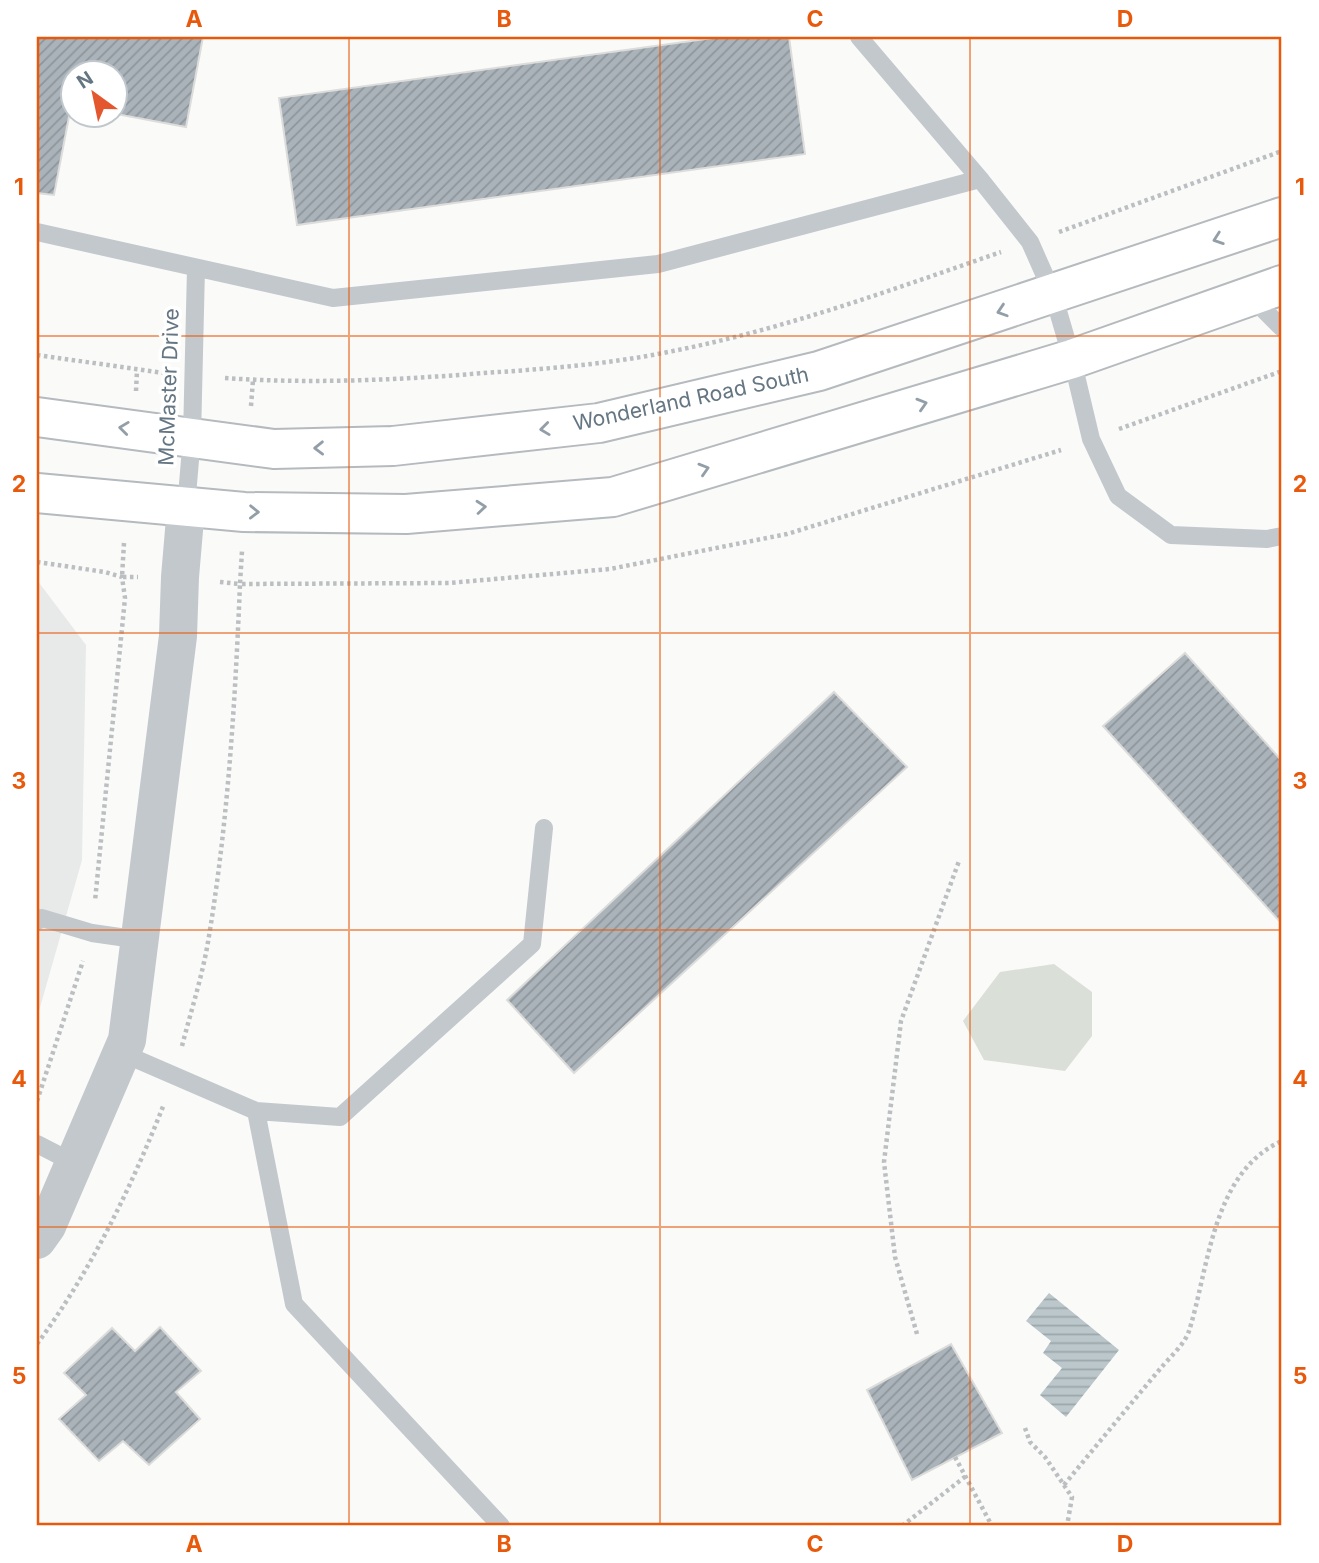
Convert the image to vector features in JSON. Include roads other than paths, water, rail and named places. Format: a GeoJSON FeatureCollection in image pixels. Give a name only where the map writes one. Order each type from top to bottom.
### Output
{"type":"FeatureCollection","features":[{"type":"Feature","properties":{"kind":"main road","name":"Wonderland Road South"},"geometry":{"type":"LineString","coordinates":[[37,417],[274,449],[393,446],[599,422],[819,371],[1282,217]]}},
{"type":"Feature","properties":{"kind":"main road"},"geometry":{"type":"LineString","coordinates":[[37,493],[244,512],[406,514],[613,497],[1072,359],[1266,290]]}},
{"type":"Feature","properties":{"kind":"street"},"geometry":{"type":"LineString","coordinates":[[37,1240],[47,1226],[127,1040],[178,636],[186,507]]}},
{"type":"Feature","properties":{"kind":"lane"},"geometry":{"type":"LineString","coordinates":[[859,37],[1030,242],[1053,294],[1091,439],[1118,496],[1171,534],[1267,539],[1282,536]]}},
{"type":"Feature","properties":{"kind":"lane"},"geometry":{"type":"LineString","coordinates":[[37,232],[333,298],[658,264],[980,179]]}},
{"type":"Feature","properties":{"kind":"lane","name":"McMaster Drive"},"geometry":{"type":"LineString","coordinates":[[186,507],[192,437],[196,268]]}},
{"type":"Feature","properties":{"kind":"lane"},"geometry":{"type":"LineString","coordinates":[[1266,290],[1282,328]]}},
{"type":"Feature","properties":{"kind":"lane"},"geometry":{"type":"LineString","coordinates":[[122,1053],[256,1111],[340,1117],[532,944],[544,828]]}},
{"type":"Feature","properties":{"kind":"lane"},"geometry":{"type":"LineString","coordinates":[[37,921],[41,918],[92,933],[141,940]]}},
{"type":"Feature","properties":{"kind":"lane"},"geometry":{"type":"LineString","coordinates":[[256,1111],[294,1304],[500,1526]]}},
{"type":"Feature","properties":{"kind":"lane"},"geometry":{"type":"LineString","coordinates":[[37,1144],[74,1163]]}}]}
